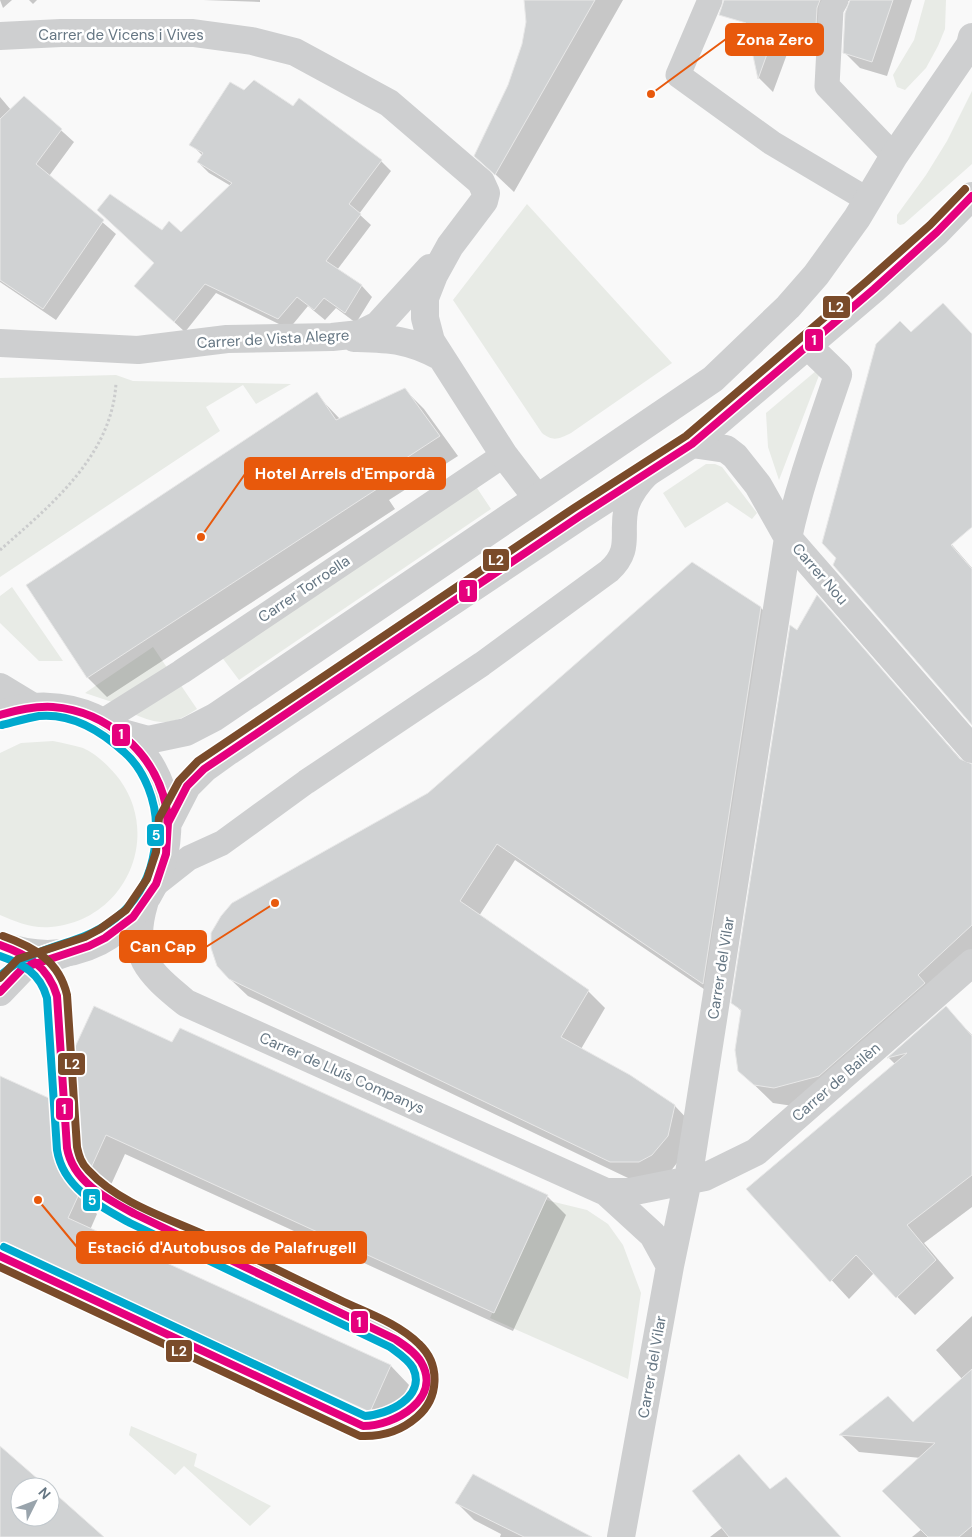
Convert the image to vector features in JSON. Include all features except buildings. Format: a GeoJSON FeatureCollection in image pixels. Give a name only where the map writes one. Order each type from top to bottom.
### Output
{"type":"FeatureCollection","features":[{"type":"Feature","properties":{"kind":"street","name":"Carrer de Vicens i Vives"},"geometry":{"type":"LineString","coordinates":[[0,36],[61,33],[193,33],[252,41],[295,52],[389,103],[481,182],[486,193],[484,202],[450,246],[434,275],[425,298],[425,318],[430,342],[504,455],[537,498]]}},
{"type":"Feature","properties":{"kind":"street"},"geometry":{"type":"LineString","coordinates":[[0,715],[33,707],[62,708],[148,740],[186,732],[216,717],[722,371],[782,313],[816,275],[970,45],[972,37]]}},
{"type":"Feature","properties":{"kind":"street"},"geometry":{"type":"LineString","coordinates":[[168,822],[188,786],[204,769],[692,444],[808,346],[936,232],[972,196]]}},
{"type":"Feature","properties":{"kind":"street","name":"Carrer de Vista Alegre"},"geometry":{"type":"LineString","coordinates":[[0,343],[138,350],[226,339],[332,337],[360,334],[378,325],[450,246]]}},
{"type":"Feature","properties":{"kind":"street"},"geometry":{"type":"LineString","coordinates":[[332,337],[394,339],[411,342],[441,357]]}},
{"type":"Feature","properties":{"kind":"street","name":"Carrer Nou"},"geometry":{"type":"LineString","coordinates":[[808,346],[838,375],[805,472],[802,491],[795,508],[788,538],[972,749]]}},
{"type":"Feature","properties":{"kind":"street"},"geometry":{"type":"LineString","coordinates":[[692,444],[726,449],[735,456],[758,485],[788,538]]}},
{"type":"Feature","properties":{"kind":"street","name":"Carrer del Vilar"},"geometry":{"type":"LineString","coordinates":[[621,1537],[670,1266],[688,1180],[788,538]]}},
{"type":"Feature","properties":{"kind":"street"},"geometry":{"type":"LineString","coordinates":[[0,687],[33,707]]}},
{"type":"Feature","properties":{"kind":"street"},"geometry":{"type":"LineString","coordinates":[[111,727],[132,744],[153,772],[166,805],[168,822]]}},
{"type":"Feature","properties":{"kind":"street","name":"Carrer de Lluís Companys"},"geometry":{"type":"LineString","coordinates":[[168,822],[166,854],[138,922],[138,939],[144,962],[170,990],[186,1003],[606,1192],[653,1234],[670,1266]]}},
{"type":"Feature","properties":{"kind":"street"},"geometry":{"type":"LineString","coordinates":[[0,992],[23,968],[18,953],[72,950],[105,938],[133,917],[150,894]]}},
{"type":"Feature","properties":{"kind":"street","name":"Carrer de Bailèn"},"geometry":{"type":"LineString","coordinates":[[688,1180],[705,1177],[756,1152],[972,963]]}},
{"type":"Feature","properties":{"kind":"street","name":"Carrer de Lluís Companys"},"geometry":{"type":"LineString","coordinates":[[606,1192],[630,1192],[688,1180]]}},
{"type":"Feature","properties":{"kind":"lane"},"geometry":{"type":"LineString","coordinates":[[710,0],[678,75],[772,143],[868,200]]}},
{"type":"Feature","properties":{"kind":"lane"},"geometry":{"type":"LineString","coordinates":[[836,0],[831,9],[827,86],[894,156]]}},
{"type":"Feature","properties":{"kind":"lane","name":"Carrer Torroella"},"geometry":{"type":"LineString","coordinates":[[111,727],[181,672],[504,455]]}},
{"type":"Feature","properties":{"kind":"lane"},"geometry":{"type":"LineString","coordinates":[[150,894],[189,858],[222,843],[306,782],[482,664],[610,571],[620,562],[626,547],[627,507],[634,489],[650,471]]}},
{"type":"Feature","properties":{"kind":"lane"},"geometry":{"type":"LineString","coordinates":[[18,953],[45,969],[54,981],[57,996],[62,1075]]}},
{"type":"Feature","properties":{"kind":"lane"},"geometry":{"type":"LineString","coordinates":[[0,1256],[363,1426],[378,1426],[394,1421],[419,1402],[426,1389],[426,1372],[415,1354],[393,1337],[270,1276],[127,1211],[85,1181]]}},
{"type":"Feature","properties":{"kind":"path"},"geometry":{"type":"LineString","coordinates":[[0,550],[67,489],[88,460],[111,411],[116,375]]}},
{"type":"Feature","properties":{"kind":"shaded area"},"geometry":{"type":"Polygon","coordinates":[[[925,0],[946,0],[945,29],[926,68],[905,90],[897,87],[893,75],[914,40],[925,0]]]}},
{"type":"Feature","properties":{"kind":"shaded area"},"geometry":{"type":"Polygon","coordinates":[[[972,91],[972,164],[904,224],[900,225],[897,223],[897,215],[926,175],[947,141],[972,91]]]}},
{"type":"Feature","properties":{"kind":"shaded area"},"geometry":{"type":"Polygon","coordinates":[[[527,204],[672,363],[571,433],[556,439],[549,438],[542,433],[453,300],[527,204]]]}},
{"type":"Feature","properties":{"kind":"shaded area"},"geometry":{"type":"Polygon","coordinates":[[[823,365],[779,480],[768,447],[766,413],[823,365]]]}},
{"type":"Feature","properties":{"kind":"shaded area"},"geometry":{"type":"Polygon","coordinates":[[[116,375],[133,381],[291,384],[256,404],[243,385],[206,407],[220,431],[0,577],[0,378],[116,375]]]}},
{"type":"Feature","properties":{"kind":"shaded area"},"geometry":{"type":"Polygon","coordinates":[[[706,464],[715,464],[722,467],[757,513],[752,519],[727,502],[685,528],[663,493],[706,464]]]}},
{"type":"Feature","properties":{"kind":"shaded area"},"geometry":{"type":"Polygon","coordinates":[[[475,485],[491,509],[239,680],[221,656],[475,485]]]}},
{"type":"Feature","properties":{"kind":"shaded area"},"geometry":{"type":"Polygon","coordinates":[[[12,587],[63,661],[39,661],[0,623],[0,596],[12,587]]]}},
{"type":"Feature","properties":{"kind":"shaded area"},"geometry":{"type":"Polygon","coordinates":[[[153,647],[168,669],[115,703],[85,693],[153,647]]]}},
{"type":"Feature","properties":{"kind":"shaded area"},"geometry":{"type":"Polygon","coordinates":[[[180,684],[197,709],[181,718],[167,722],[152,721],[134,714],[180,684]]]}},
{"type":"Feature","properties":{"kind":"shaded area"},"geometry":{"type":"Polygon","coordinates":[[[53,741],[83,748],[103,762],[120,780],[132,803],[137,827],[136,851],[129,873],[116,893],[98,910],[77,921],[51,927],[38,927],[0,915],[0,753],[21,743],[53,741]]]}},
{"type":"Feature","properties":{"kind":"shaded area"},"geometry":{"type":"Polygon","coordinates":[[[546,1200],[587,1210],[608,1224],[623,1245],[641,1293],[628,1379],[490,1318],[546,1200]]]}},
{"type":"Feature","properties":{"kind":"shaded area"},"geometry":{"type":"Polygon","coordinates":[[[131,1426],[197,1454],[194,1466],[271,1506],[250,1526],[184,1466],[175,1475],[129,1435],[131,1426]]]}},
{"type":"Feature","properties":{"kind":"transit line","name":"L2"},"geometry":{"type":"LineString","coordinates":[[0,978],[18,959],[85,937],[100,929],[126,910],[147,879],[156,852],[159,818],[179,781],[198,761],[574,508],[686,436],[867,281],[930,225],[965,189]]}},
{"type":"Feature","properties":{"kind":"transit line","name":"1"},"geometry":{"type":"LineString","coordinates":[[0,992],[23,968],[89,946],[105,938],[133,917],[156,884],[166,854],[168,823],[187,786],[204,769],[580,516],[692,444],[874,289],[937,232],[972,196]]}},
{"type":"Feature","properties":{"kind":"transit line","name":"1"},"geometry":{"type":"LineString","coordinates":[[0,715],[39,707],[73,710],[110,726],[126,738],[140,752],[160,787],[167,816],[166,848]]}},
{"type":"Feature","properties":{"kind":"transit line","name":"5"},"geometry":{"type":"LineString","coordinates":[[0,976],[26,958],[93,932],[123,912],[144,884],[150,868],[156,830],[152,798],[144,777],[131,759],[106,737],[85,725],[63,717],[39,716],[2,725]]}},
{"type":"Feature","properties":{"kind":"transit line","name":"L2"},"geometry":{"type":"LineString","coordinates":[[0,1267],[360,1436],[383,1434],[411,1422],[430,1401],[433,1391],[434,1371],[426,1352],[402,1330],[224,1244],[128,1201],[100,1182],[88,1170],[81,1159],[77,1147],[67,995],[63,983],[58,973],[44,957],[25,945],[3,936]]}},
{"type":"Feature","properties":{"kind":"transit line","name":"1"},"geometry":{"type":"LineString","coordinates":[[0,945],[36,963],[48,977],[57,996],[67,1148],[70,1160],[84,1180],[113,1202],[135,1214],[395,1339],[419,1358],[426,1375],[426,1388],[412,1408],[401,1416],[375,1425],[363,1426],[0,1256]]}},
{"type":"Feature","properties":{"kind":"transit line","name":"5"},"geometry":{"type":"LineString","coordinates":[[0,956],[16,962],[35,976],[44,989],[47,998],[57,1150],[67,1175],[75,1185],[106,1210],[130,1223],[390,1347],[406,1359],[413,1368],[416,1378],[414,1388],[410,1396],[394,1408],[365,1416],[4,1247]]}},
{"type":"Feature","properties":{"kind":"place","name":"Zona Zero"},"geometry":{"type":"Point","coordinates":[651,94]}},
{"type":"Feature","properties":{"kind":"place","name":"Hotel Arrels d'Empordà"},"geometry":{"type":"Point","coordinates":[201,537]}},
{"type":"Feature","properties":{"kind":"place","name":"Can Cap"},"geometry":{"type":"Point","coordinates":[275,903]}},
{"type":"Feature","properties":{"kind":"place","name":"Estació d'Autobusos de Palafrugell"},"geometry":{"type":"Point","coordinates":[38,1200]}}]}
